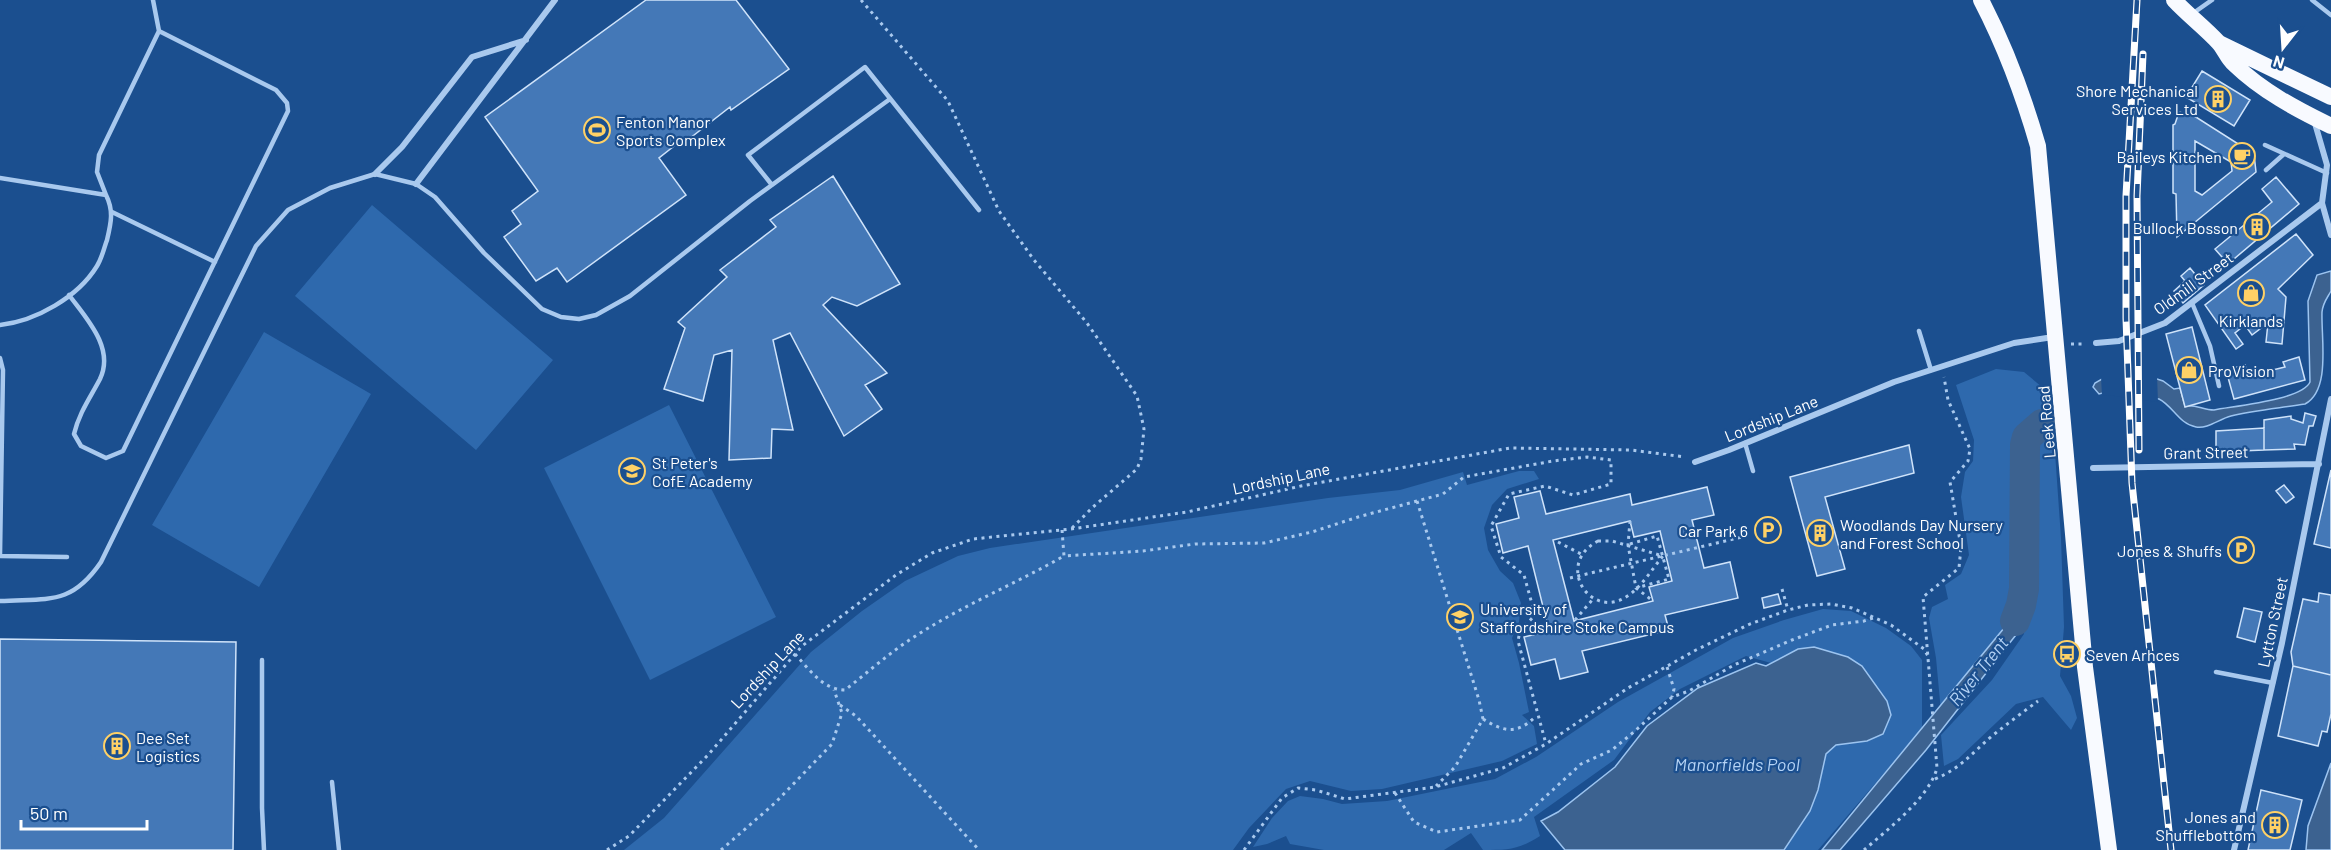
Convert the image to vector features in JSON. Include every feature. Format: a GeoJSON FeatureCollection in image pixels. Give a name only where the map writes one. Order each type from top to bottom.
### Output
{"type":"FeatureCollection","features":[{"type":"Feature","properties":{"kind":"highway","name":"Leek Road"},"geometry":{"type":"LineString","coordinates":[[1981,0],[2003,41],[2024,96],[2038,146],[2085,667],[2109,850]]}},
{"type":"Feature","properties":{"kind":"highway"},"geometry":{"type":"LineString","coordinates":[[2174,0],[2218,42],[2233,63],[2270,93],[2331,126]]}},
{"type":"Feature","properties":{"kind":"highway"},"geometry":{"type":"LineString","coordinates":[[2218,42],[2331,97]]}},
{"type":"Feature","properties":{"kind":"street"},"geometry":{"type":"LineString","coordinates":[[416,184],[555,0]]}},
{"type":"Feature","properties":{"kind":"street"},"geometry":{"type":"LineString","coordinates":[[375,174],[402,147],[472,57],[526,39]]}},
{"type":"Feature","properties":{"kind":"street"},"geometry":{"type":"LineString","coordinates":[[2313,117],[2329,162],[2322,203],[2331,235]]}},
{"type":"Feature","properties":{"kind":"street","name":"Oldmill Street"},"geometry":{"type":"LineString","coordinates":[[2096,343],[2119,342],[2165,323],[2322,203]]}},
{"type":"Feature","properties":{"kind":"street","name":"Lordship Lane"},"geometry":{"type":"LineString","coordinates":[[1695,462],[1894,382],[2014,343],[2056,341]]}},
{"type":"Feature","properties":{"kind":"street","name":"Lytton Street"},"geometry":{"type":"LineString","coordinates":[[2234,850],[2273,683],[2331,399]]}},
{"type":"Feature","properties":{"kind":"street","name":"Grant Street"},"geometry":{"type":"LineString","coordinates":[[2092,468],[2319,464]]}},
{"type":"Feature","properties":{"kind":"lane"},"geometry":{"type":"LineString","coordinates":[[0,324],[13,323],[46,310],[69,295],[97,266],[109,230],[112,212],[97,172],[99,155],[159,31],[153,0]]}},
{"type":"Feature","properties":{"kind":"lane"},"geometry":{"type":"LineString","coordinates":[[2189,16],[2212,0]]}},
{"type":"Feature","properties":{"kind":"lane"},"geometry":{"type":"LineString","coordinates":[[2312,0],[2331,15]]}},
{"type":"Feature","properties":{"kind":"lane"},"geometry":{"type":"LineString","coordinates":[[69,295],[93,327],[104,353],[101,376],[78,417],[74,434],[81,446],[106,458],[123,451],[286,118],[288,103],[276,90],[159,31]]}},
{"type":"Feature","properties":{"kind":"lane"},"geometry":{"type":"LineString","coordinates":[[772,185],[748,155],[865,68],[979,210]]}},
{"type":"Feature","properties":{"kind":"lane"},"geometry":{"type":"LineString","coordinates":[[0,600],[58,598],[78,589],[91,577],[101,562],[256,246],[288,210],[330,188],[375,174],[416,184],[435,197],[484,253],[542,309],[561,317],[579,319],[596,315],[630,296],[772,185],[890,99]]}},
{"type":"Feature","properties":{"kind":"lane"},"geometry":{"type":"LineString","coordinates":[[2265,145],[2327,173]]}},
{"type":"Feature","properties":{"kind":"lane"},"geometry":{"type":"LineString","coordinates":[[2266,170],[2284,154]]}},
{"type":"Feature","properties":{"kind":"lane"},"geometry":{"type":"LineString","coordinates":[[0,178],[106,195]]}},
{"type":"Feature","properties":{"kind":"lane"},"geometry":{"type":"LineString","coordinates":[[112,212],[215,262]]}},
{"type":"Feature","properties":{"kind":"lane"},"geometry":{"type":"LineString","coordinates":[[2192,303],[2210,346],[2219,386]]}},
{"type":"Feature","properties":{"kind":"lane"},"geometry":{"type":"LineString","coordinates":[[1919,331],[1931,370]]}},
{"type":"Feature","properties":{"kind":"lane"},"geometry":{"type":"LineString","coordinates":[[0,358],[3,370],[0,556],[67,557]]}},
{"type":"Feature","properties":{"kind":"lane"},"geometry":{"type":"LineString","coordinates":[[1745,443],[1753,471]]}},
{"type":"Feature","properties":{"kind":"lane"},"geometry":{"type":"LineString","coordinates":[[262,660],[264,850]]}},
{"type":"Feature","properties":{"kind":"lane"},"geometry":{"type":"LineString","coordinates":[[2216,672],[2273,683]]}},
{"type":"Feature","properties":{"kind":"lane"},"geometry":{"type":"LineString","coordinates":[[332,782],[339,850]]}},
{"type":"Feature","properties":{"kind":"path"},"geometry":{"type":"LineString","coordinates":[[861,0],[948,100],[999,211],[1034,260],[1087,323],[1137,396],[1144,429],[1141,459],[1137,469],[1071,529]]}},
{"type":"Feature","properties":{"kind":"path"},"geometry":{"type":"LineString","coordinates":[[2056,341],[2096,343]]}},
{"type":"Feature","properties":{"kind":"path"},"geometry":{"type":"LineString","coordinates":[[1864,850],[1919,798],[1934,779],[1937,768],[1923,597],[1959,568],[1961,547],[1950,482],[1968,461],[1970,448],[1948,400],[1942,367]]}},
{"type":"Feature","properties":{"kind":"path","name":"Lordship Lane"},"geometry":{"type":"LineString","coordinates":[[607,850],[628,836],[708,755],[802,646],[896,575],[932,553],[973,539],[1071,529],[1187,512],[1301,486],[1510,448],[1642,451],[1678,455],[1695,462]]}},
{"type":"Feature","properties":{"kind":"path"},"geometry":{"type":"LineString","coordinates":[[795,654],[821,681],[834,690],[845,690],[909,640],[970,603],[1027,577],[1064,556],[1143,551],[1195,544],[1264,543],[1312,532],[1443,494],[1464,477],[1587,457],[1611,460],[1611,484],[1573,495],[1545,486],[1509,494],[1491,526],[1501,557],[1524,575],[1530,589],[1535,615],[1520,631],[1518,641],[1546,744]]}},
{"type":"Feature","properties":{"kind":"path"},"geometry":{"type":"LineString","coordinates":[[1417,501],[1483,719],[1455,767],[1435,787]]}},
{"type":"Feature","properties":{"kind":"path"},"geometry":{"type":"LineString","coordinates":[[1630,521],[1628,545],[1636,588],[1653,601]]}},
{"type":"Feature","properties":{"kind":"path"},"geometry":{"type":"LineString","coordinates":[[1062,530],[1064,556]]}},
{"type":"Feature","properties":{"kind":"path"},"geometry":{"type":"LineString","coordinates":[[1628,545],[1657,536],[1669,579],[1636,588]]}},
{"type":"Feature","properties":{"kind":"path"},"geometry":{"type":"LineString","coordinates":[[1570,578],[1746,536]]}},
{"type":"Feature","properties":{"kind":"path"},"geometry":{"type":"LineString","coordinates":[[1612,541],[1663,556],[1627,597],[1616,602],[1593,599],[1583,587],[1578,576],[1577,564],[1581,554],[1598,542],[1612,541]]}},
{"type":"Feature","properties":{"kind":"path"},"geometry":{"type":"LineString","coordinates":[[1558,542],[1581,554]]}},
{"type":"Feature","properties":{"kind":"path"},"geometry":{"type":"LineString","coordinates":[[1782,589],[1788,610]]}},
{"type":"Feature","properties":{"kind":"path"},"geometry":{"type":"LineString","coordinates":[[1575,620],[1593,599]]}},
{"type":"Feature","properties":{"kind":"path"},"geometry":{"type":"LineString","coordinates":[[1244,850],[1282,798],[1298,788],[1316,790],[1345,799],[1435,787],[1503,768],[1546,744],[1628,688],[1750,624],[1788,610],[1808,605],[1831,604],[1852,608],[1876,617],[1924,649],[1929,658]]}},
{"type":"Feature","properties":{"kind":"path"},"geometry":{"type":"LineString","coordinates":[[1395,793],[1414,822],[1437,831],[1520,820],[1581,764],[1612,750],[1672,697],[1689,691],[1734,665],[1832,625],[1876,617]]}},
{"type":"Feature","properties":{"kind":"path"},"geometry":{"type":"LineString","coordinates":[[1666,667],[1674,689],[1672,697]]}},
{"type":"Feature","properties":{"kind":"path"},"geometry":{"type":"LineString","coordinates":[[721,850],[775,803],[832,744],[842,713],[834,690]]}},
{"type":"Feature","properties":{"kind":"path"},"geometry":{"type":"LineString","coordinates":[[1934,779],[1953,771],[1965,762],[1991,737],[2038,700]]}},
{"type":"Feature","properties":{"kind":"path"},"geometry":{"type":"LineString","coordinates":[[838,704],[856,716],[979,850]]}},
{"type":"Feature","properties":{"kind":"path"},"geometry":{"type":"LineString","coordinates":[[1483,719],[1499,729],[1515,730],[1526,726],[1537,715]]}},
{"type":"Feature","properties":{"kind":"shaded area"},"geometry":{"type":"Polygon","coordinates":[[[372,205],[553,360],[476,450],[295,296],[372,205]]]}},
{"type":"Feature","properties":{"kind":"shaded area"},"geometry":{"type":"Polygon","coordinates":[[[264,332],[371,394],[259,587],[152,525],[264,332]]]}},
{"type":"Feature","properties":{"kind":"shaded area"},"geometry":{"type":"Polygon","coordinates":[[[1996,369],[2024,372],[2048,392],[2054,438],[2061,538],[2064,627],[2060,676],[2071,696],[2077,718],[2071,730],[2043,697],[2016,704],[1958,759],[1944,766],[1941,735],[1992,680],[2024,634],[2027,479],[2035,440],[2041,433],[2041,424],[2032,421],[2021,428],[2017,442],[2016,556],[2013,602],[2008,620],[1941,712],[1936,658],[1929,618],[1932,607],[1948,599],[1945,585],[1961,574],[1969,555],[1961,497],[1965,472],[1973,461],[1974,440],[1956,385],[1996,369]]]}},
{"type":"Feature","properties":{"kind":"shaded area"},"geometry":{"type":"Polygon","coordinates":[[[669,405],[776,617],[650,680],[544,468],[669,405]]]}},
{"type":"Feature","properties":{"kind":"shaded area"},"geometry":{"type":"Polygon","coordinates":[[[1519,471],[1534,471],[1539,479],[1507,489],[1492,505],[1484,528],[1488,550],[1500,571],[1513,583],[1521,603],[1519,622],[1512,638],[1529,712],[1522,715],[1534,726],[1537,744],[1502,761],[1382,789],[1351,791],[1310,781],[1286,789],[1249,828],[1233,850],[624,850],[664,818],[811,652],[862,611],[905,581],[958,556],[990,548],[1328,498],[1400,490],[1463,472],[1467,485],[1519,471]]]}},
{"type":"Feature","properties":{"kind":"shaded area"},"geometry":{"type":"Polygon","coordinates":[[[1823,609],[1851,611],[1886,628],[1911,646],[1922,660],[1922,729],[1818,850],[1766,850],[1814,675],[1746,656],[1680,689],[1650,712],[1614,760],[1534,817],[1540,836],[1519,847],[1483,850],[1471,833],[1444,850],[1324,850],[1290,844],[1286,836],[1253,847],[1272,818],[1288,801],[1300,796],[1342,804],[1387,801],[1495,779],[1536,757],[1618,702],[1733,638],[1823,609]]]}},
{"type":"Feature","properties":{"kind":"water"},"geometry":{"type":"Polygon","coordinates":[[[2331,271],[2331,291],[2322,312],[2322,376],[2313,397],[2305,404],[2240,414],[2205,427],[2196,427],[2181,419],[2159,399],[2107,392],[2099,394],[2093,387],[2102,379],[2157,379],[2174,389],[2180,388],[2185,406],[2214,410],[2281,398],[2294,393],[2310,382],[2308,301],[2317,275],[2331,271]]]}},
{"type":"Feature","properties":{"kind":"water"},"geometry":{"type":"Polygon","coordinates":[[[2033,579],[2029,606],[2019,631],[1926,750],[1840,850],[1822,850],[2004,628],[2013,604],[2015,587],[2033,579]]]}},
{"type":"Feature","properties":{"kind":"water","name":"Manorfields Pool"},"geometry":{"type":"Polygon","coordinates":[[[1814,647],[1848,657],[1862,666],[1887,701],[1891,715],[1883,734],[1867,741],[1836,745],[1826,754],[1818,790],[1810,811],[1784,850],[1565,850],[1541,821],[1558,812],[1615,767],[1647,726],[1698,688],[1756,663],[1766,666],[1798,649],[1814,647]]]}},
{"type":"Feature","properties":{"kind":"water"},"geometry":{"type":"Polygon","coordinates":[[[2331,763],[2331,850],[2306,850],[2308,826],[2331,763]]]}},
{"type":"Feature","properties":{"kind":"pier"},"geometry":{"type":"Polygon","coordinates":[[[2101,376],[2157,376],[2158,402],[2102,396],[2101,376]]]}},
{"type":"Feature","properties":{"kind":"building","name":"Fenton Manor Sports Complex"},"geometry":{"type":"Polygon","coordinates":[[[646,0],[736,0],[789,69],[731,110],[730,107],[680,146],[678,143],[659,158],[686,195],[567,282],[557,268],[536,281],[504,237],[521,224],[512,211],[538,191],[485,117],[646,0]]]}},
{"type":"Feature","properties":{"kind":"building","name":"Shore Mechanical Services Ltd"},"geometry":{"type":"Polygon","coordinates":[[[2202,71],[2250,100],[2234,126],[2186,97],[2202,71]]]}},
{"type":"Feature","properties":{"kind":"building"},"geometry":{"type":"Polygon","coordinates":[[[2179,112],[2186,114],[2188,112],[2254,154],[2256,172],[2177,237],[2176,194],[2173,193],[2173,125],[2179,112]],[[2195,141],[2195,191],[2202,195],[2232,171],[2231,162],[2195,141]]]}},
{"type":"Feature","properties":{"kind":"building"},"geometry":{"type":"Polygon","coordinates":[[[833,176],[900,284],[857,306],[832,297],[823,305],[887,373],[865,385],[882,409],[844,436],[790,333],[773,340],[793,430],[772,429],[771,458],[729,460],[732,350],[714,355],[703,401],[664,389],[685,328],[678,322],[727,277],[720,270],[776,227],[770,220],[833,176]]]}},
{"type":"Feature","properties":{"kind":"building","name":"Bullock Bosson"},"geometry":{"type":"Polygon","coordinates":[[[2276,177],[2299,204],[2228,264],[2215,249],[2272,202],[2262,189],[2276,177]]]}},
{"type":"Feature","properties":{"kind":"building","name":"Kirklands"},"geometry":{"type":"Polygon","coordinates":[[[2296,234],[2313,255],[2278,289],[2286,297],[2282,344],[2266,342],[2268,323],[2252,335],[2245,325],[2235,333],[2243,344],[2236,349],[2205,305],[2296,234]]]}},
{"type":"Feature","properties":{"kind":"building"},"geometry":{"type":"Polygon","coordinates":[[[2190,268],[2204,285],[2183,303],[2174,291],[2185,281],[2181,276],[2190,268]]]}},
{"type":"Feature","properties":{"kind":"building","name":"ProVision"},"geometry":{"type":"Polygon","coordinates":[[[2192,327],[2210,400],[2185,407],[2166,334],[2192,327]]]}},
{"type":"Feature","properties":{"kind":"building","name":"ProVision"},"geometry":{"type":"Polygon","coordinates":[[[2299,357],[2305,380],[2234,399],[2226,370],[2245,365],[2248,376],[2285,367],[2283,362],[2299,357]]]}},
{"type":"Feature","properties":{"kind":"building"},"geometry":{"type":"Polygon","coordinates":[[[2305,413],[2316,416],[2313,426],[2309,426],[2305,445],[2294,444],[2295,449],[2264,450],[2264,420],[2291,416],[2291,419],[2303,423],[2305,413]]]}},
{"type":"Feature","properties":{"kind":"building"},"geometry":{"type":"Polygon","coordinates":[[[2264,428],[2264,450],[2216,452],[2216,431],[2264,428]]]}},
{"type":"Feature","properties":{"kind":"building","name":"Woodlands Day Nursery and Forest School"},"geometry":{"type":"Polygon","coordinates":[[[1909,445],[1914,473],[1825,497],[1845,569],[1817,576],[1790,477],[1909,445]]]}},
{"type":"Feature","properties":{"kind":"building"},"geometry":{"type":"Polygon","coordinates":[[[2331,470],[2331,548],[2314,544],[2331,470]]]}},
{"type":"Feature","properties":{"kind":"building"},"geometry":{"type":"Polygon","coordinates":[[[2284,485],[2294,497],[2286,503],[2276,491],[2284,485]]]}},
{"type":"Feature","properties":{"kind":"building"},"geometry":{"type":"Polygon","coordinates":[[[1707,487],[1714,515],[1692,520],[1704,568],[1730,562],[1738,598],[1665,615],[1669,630],[1582,651],[1588,672],[1560,679],[1555,659],[1531,665],[1524,637],[1549,631],[1528,546],[1503,553],[1496,524],[1519,518],[1514,497],[1540,491],[1546,514],[1630,494],[1632,505],[1707,487]],[[1630,521],[1553,540],[1574,621],[1653,601],[1649,587],[1672,581],[1660,531],[1634,537],[1630,521]]]}},
{"type":"Feature","properties":{"kind":"building"},"geometry":{"type":"Polygon","coordinates":[[[2319,593],[2331,595],[2331,675],[2293,666],[2291,652],[2303,599],[2318,602],[2319,593]]]}},
{"type":"Feature","properties":{"kind":"building"},"geometry":{"type":"Polygon","coordinates":[[[1778,594],[1781,604],[1764,608],[1762,598],[1778,594]]]}},
{"type":"Feature","properties":{"kind":"building"},"geometry":{"type":"Polygon","coordinates":[[[2244,608],[2262,612],[2255,642],[2237,637],[2244,608]]]}},
{"type":"Feature","properties":{"kind":"building","name":"Dee Set Logistics"},"geometry":{"type":"Polygon","coordinates":[[[0,639],[236,642],[233,850],[0,850],[0,639]]]}},
{"type":"Feature","properties":{"kind":"building"},"geometry":{"type":"Polygon","coordinates":[[[2293,666],[2331,675],[2331,714],[2327,732],[2322,731],[2318,746],[2278,736],[2293,666]]]}},
{"type":"Feature","properties":{"kind":"building","name":"Jones and Shufflebottom"},"geometry":{"type":"Polygon","coordinates":[[[2261,790],[2302,800],[2290,850],[2248,850],[2261,790]]]}},
{"type":"Feature","properties":{"kind":"waterway","name":"River Trent"},"geometry":{"type":"LineString","coordinates":[[2015,621],[2024,589],[2025,445],[2027,437],[2042,424]]}},
{"type":"Feature","properties":{"kind":"railway"},"geometry":{"type":"LineString","coordinates":[[2137,0],[2126,196],[2126,318],[2132,483],[2171,850]]}},
{"type":"Feature","properties":{"kind":"railway"},"geometry":{"type":"LineString","coordinates":[[2139,450],[2137,196],[2143,54]]}},
{"type":"Feature","properties":{"kind":"place","name":"Shore Mechanical Services Ltd"},"geometry":{"type":"Point","coordinates":[2218,99]}},
{"type":"Feature","properties":{"kind":"place","name":"Fenton Manor Sports Complex"},"geometry":{"type":"Point","coordinates":[597,130]}},
{"type":"Feature","properties":{"kind":"place","name":"Baileys Kitchen"},"geometry":{"type":"Point","coordinates":[2242,156]}},
{"type":"Feature","properties":{"kind":"place","name":"Bullock Bosson"},"geometry":{"type":"Point","coordinates":[2257,227]}},
{"type":"Feature","properties":{"kind":"place","name":"Kirklands"},"geometry":{"type":"Point","coordinates":[2251,293]}},
{"type":"Feature","properties":{"kind":"place","name":"ProVision"},"geometry":{"type":"Point","coordinates":[2189,370]}},
{"type":"Feature","properties":{"kind":"place","name":"St Peter's CofE Academy"},"geometry":{"type":"Point","coordinates":[632,471]}},
{"type":"Feature","properties":{"kind":"place","name":"Car Park 6"},"geometry":{"type":"Point","coordinates":[1768,530]}},
{"type":"Feature","properties":{"kind":"place","name":"Woodlands Day Nursery and Forest School"},"geometry":{"type":"Point","coordinates":[1820,533]}},
{"type":"Feature","properties":{"kind":"place","name":"Jones & Shuffs"},"geometry":{"type":"Point","coordinates":[2241,550]}},
{"type":"Feature","properties":{"kind":"place","name":"University of Staffordshire Stoke Campus"},"geometry":{"type":"Point","coordinates":[1460,617]}},
{"type":"Feature","properties":{"kind":"place","name":"Seven Arhces"},"geometry":{"type":"Point","coordinates":[2067,654]}},
{"type":"Feature","properties":{"kind":"place","name":"Dee Set Logistics"},"geometry":{"type":"Point","coordinates":[117,746]}},
{"type":"Feature","properties":{"kind":"place","name":"Jones and Shufflebottom"},"geometry":{"type":"Point","coordinates":[2275,825]}}]}
